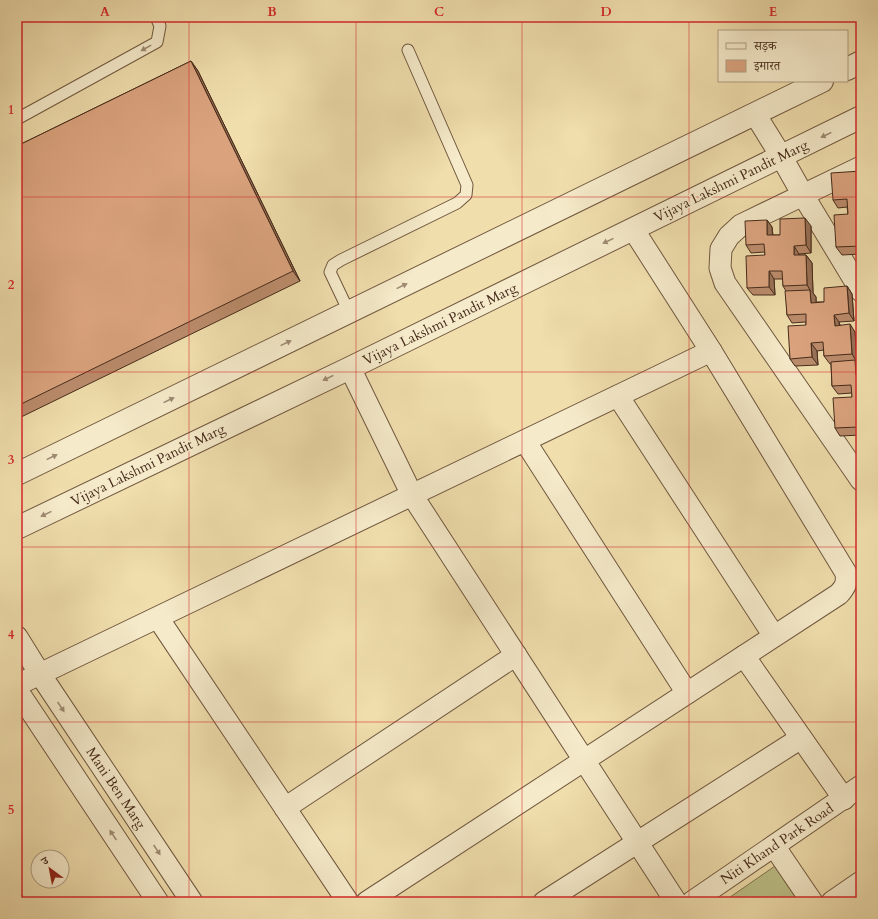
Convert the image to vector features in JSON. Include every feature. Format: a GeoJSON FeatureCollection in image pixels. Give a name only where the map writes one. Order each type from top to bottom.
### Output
{"type":"FeatureCollection","features":[{"type":"Feature","properties":{"kind":"street"},"geometry":{"type":"LineString","coordinates":[[848,68],[861,62]]}},
{"type":"Feature","properties":{"kind":"street"},"geometry":{"type":"LineString","coordinates":[[17,474],[820,82]]}},
{"type":"Feature","properties":{"kind":"street"},"geometry":{"type":"LineString","coordinates":[[755,114],[803,195],[855,269],[861,291]]}},
{"type":"Feature","properties":{"kind":"street","name":"Vijaya Lakshmi Pandit Marg"},"geometry":{"type":"LineString","coordinates":[[17,528],[350,368],[861,117]]}},
{"type":"Feature","properties":{"kind":"street"},"geometry":{"type":"LineString","coordinates":[[861,166],[741,225],[729,236],[721,249],[720,268],[725,283],[861,480]]}},
{"type":"Feature","properties":{"kind":"street"},"geometry":{"type":"LineString","coordinates":[[367,902],[839,594],[845,586],[847,580],[846,572],[712,351],[633,229]]}},
{"type":"Feature","properties":{"kind":"street"},"geometry":{"type":"LineString","coordinates":[[17,685],[712,351]]}},
{"type":"Feature","properties":{"kind":"street"},"geometry":{"type":"LineString","coordinates":[[350,368],[412,495],[676,902]]}},
{"type":"Feature","properties":{"kind":"street"},"geometry":{"type":"LineString","coordinates":[[618,396],[774,636]]}},
{"type":"Feature","properties":{"kind":"street"},"geometry":{"type":"LineString","coordinates":[[525,441],[687,693]]}},
{"type":"Feature","properties":{"kind":"street"},"geometry":{"type":"LineString","coordinates":[[158,618],[348,902]]}},
{"type":"Feature","properties":{"kind":"street","name":"Mani Ben Marg"},"geometry":{"type":"LineString","coordinates":[[17,637],[192,902]]}},
{"type":"Feature","properties":{"kind":"street"},"geometry":{"type":"LineString","coordinates":[[285,808],[516,655]]}},
{"type":"Feature","properties":{"kind":"street"},"geometry":{"type":"LineString","coordinates":[[744,656],[844,799]]}},
{"type":"Feature","properties":{"kind":"street","name":"Mani Ben Marg"},"geometry":{"type":"LineString","coordinates":[[17,690],[158,902]]}},
{"type":"Feature","properties":{"kind":"street"},"geometry":{"type":"LineString","coordinates":[[544,902],[801,738]]}},
{"type":"Feature","properties":{"kind":"street","name":"Niti Khand Park Road"},"geometry":{"type":"LineString","coordinates":[[692,902],[861,786]]}},
{"type":"Feature","properties":{"kind":"street"},"geometry":{"type":"LineString","coordinates":[[774,846],[812,902]]}},
{"type":"Feature","properties":{"kind":"street"},"geometry":{"type":"LineString","coordinates":[[832,902],[861,882]]}},
{"type":"Feature","properties":{"kind":"lane"},"geometry":{"type":"LineString","coordinates":[[17,119],[157,42],[160,26],[156,17]]}},
{"type":"Feature","properties":{"kind":"lane"},"geometry":{"type":"LineString","coordinates":[[349,312],[330,272],[333,265],[457,204],[466,195],[467,185],[408,50]]}},
{"type":"Feature","properties":{"kind":"green space"},"geometry":{"type":"Polygon","coordinates":[[[775,866],[799,902],[723,902],[775,866]]]}},
{"type":"Feature","properties":{"kind":"building"},"geometry":{"type":"Polygon","coordinates":[[[191,61],[293,271],[17,406],[17,146],[191,61]]]}},
{"type":"Feature","properties":{"kind":"building"},"geometry":{"type":"Polygon","coordinates":[[[861,171],[861,246],[836,247],[834,215],[848,214],[847,199],[833,200],[831,173],[861,171]]]}},
{"type":"Feature","properties":{"kind":"building"},"geometry":{"type":"Polygon","coordinates":[[[805,218],[806,245],[794,246],[794,255],[806,255],[807,285],[783,286],[782,271],[769,271],[769,287],[747,288],[746,256],[765,255],[764,244],[746,245],[745,221],[767,220],[767,235],[780,235],[780,219],[805,218]]]}},
{"type":"Feature","properties":{"kind":"building"},"geometry":{"type":"Polygon","coordinates":[[[847,286],[849,313],[834,315],[835,326],[850,324],[852,354],[824,356],[823,342],[811,343],[812,357],[790,359],[788,326],[806,325],[806,314],[787,315],[785,291],[810,290],[811,303],[824,302],[824,288],[847,286]]]}},
{"type":"Feature","properties":{"kind":"building"},"geometry":{"type":"Polygon","coordinates":[[[855,360],[856,375],[861,374],[861,412],[857,413],[858,427],[835,428],[833,398],[852,397],[851,385],[832,386],[831,362],[855,360]]]}},
{"type":"Feature","properties":{"kind":"building"},"geometry":{"type":"Polygon","coordinates":[[[17,887],[26,902],[17,902],[17,887]]]}}]}
